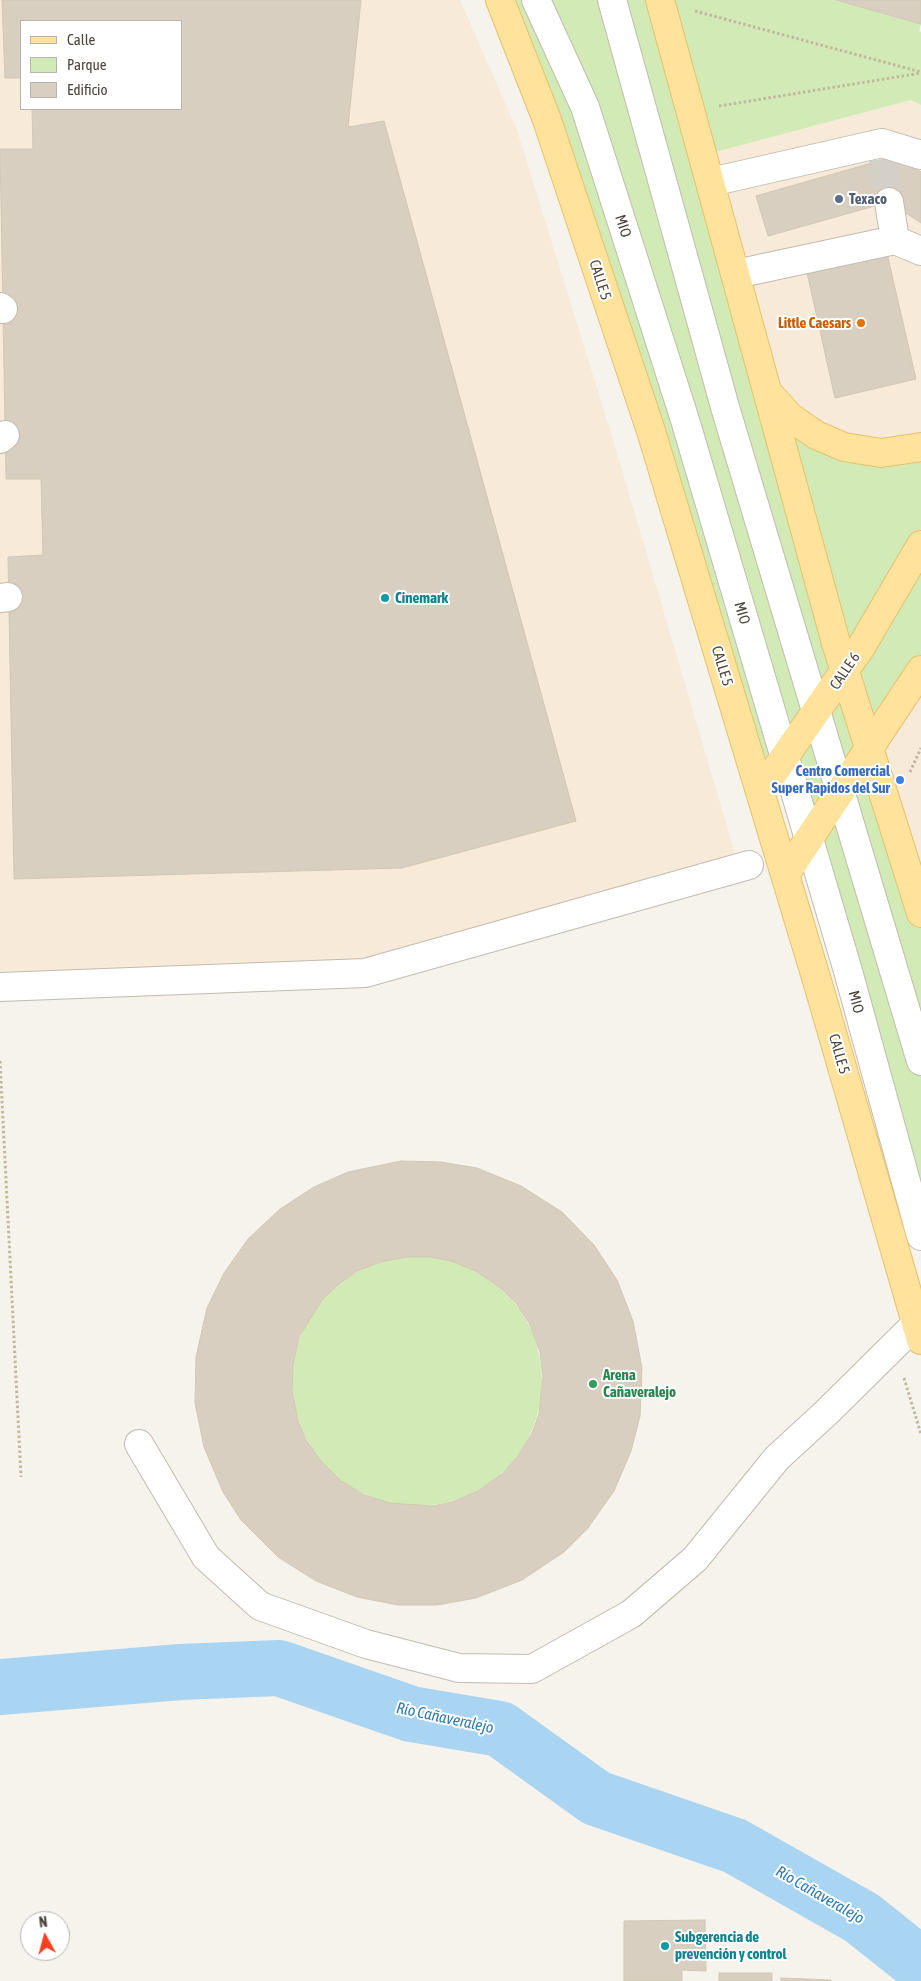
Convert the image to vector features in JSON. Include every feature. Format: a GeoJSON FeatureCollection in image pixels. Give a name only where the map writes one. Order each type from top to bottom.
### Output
{"type":"FeatureCollection","features":[{"type":"Feature","properties":{"kind":"main road","name":"CALLE 5"},"geometry":{"type":"LineString","coordinates":[[500,0],[547,120],[650,431],[786,875],[919,1332]]}},
{"type":"Feature","properties":{"kind":"main road"},"geometry":{"type":"LineString","coordinates":[[660,0],[845,671],[921,913]]}},
{"type":"Feature","properties":{"kind":"main road"},"geometry":{"type":"LineString","coordinates":[[769,393],[790,418],[816,435],[844,447],[881,453],[921,447]]}},
{"type":"Feature","properties":{"kind":"main road","name":"CALLE 6"},"geometry":{"type":"LineString","coordinates":[[760,792],[845,671],[921,545]]}},
{"type":"Feature","properties":{"kind":"main road"},"geometry":{"type":"LineString","coordinates":[[786,875],[921,670]]}},
{"type":"Feature","properties":{"kind":"street","name":"MIO"},"geometry":{"type":"LineString","coordinates":[[536,0],[585,107],[685,420],[848,971],[921,1236]]}},
{"type":"Feature","properties":{"kind":"street"},"geometry":{"type":"LineString","coordinates":[[612,0],[725,407],[921,1061]]}},
{"type":"Feature","properties":{"kind":"street"},"geometry":{"type":"LineString","coordinates":[[711,182],[883,151],[921,155]]}},
{"type":"Feature","properties":{"kind":"street"},"geometry":{"type":"LineString","coordinates":[[889,202],[895,240]]}},
{"type":"Feature","properties":{"kind":"street"},"geometry":{"type":"LineString","coordinates":[[736,274],[895,240],[921,252]]}},
{"type":"Feature","properties":{"kind":"street"},"geometry":{"type":"LineString","coordinates":[[0,987],[365,973],[749,865]]}},
{"type":"Feature","properties":{"kind":"street"},"geometry":{"type":"LineString","coordinates":[[139,1444],[206,1557],[260,1606],[366,1644],[460,1668],[532,1669],[631,1614],[695,1559],[777,1458],[919,1332]]}},
{"type":"Feature","properties":{"kind":"path"},"geometry":{"type":"LineString","coordinates":[[694,11],[921,72]]}},
{"type":"Feature","properties":{"kind":"path"},"geometry":{"type":"LineString","coordinates":[[713,107],[921,72]]}},
{"type":"Feature","properties":{"kind":"path"},"geometry":{"type":"LineString","coordinates":[[906,780],[921,748]]}},
{"type":"Feature","properties":{"kind":"path"},"geometry":{"type":"LineString","coordinates":[[0,1061],[21,1477]]}},
{"type":"Feature","properties":{"kind":"shaded area"},"geometry":{"type":"Polygon","coordinates":[[[0,0],[460,0],[517,130],[614,443],[739,867],[365,973],[0,987],[0,0]]]}},
{"type":"Feature","properties":{"kind":"shaded area"},"geometry":{"type":"Polygon","coordinates":[[[912,100],[921,105],[921,447],[881,453],[790,417],[703,155],[912,100]]]}},
{"type":"Feature","properties":{"kind":"shaded area","name":"Centro Comercial Super Rapidos del Sur"},"geometry":{"type":"Polygon","coordinates":[[[921,670],[921,913],[869,750],[921,670]]]}},
{"type":"Feature","properties":{"kind":"green space"},"geometry":{"type":"Polygon","coordinates":[[[500,0],[836,0],[921,24],[919,31],[921,32],[921,105],[911,100],[704,155],[769,393],[816,435],[921,447],[921,670],[869,750],[921,913],[921,1236],[785,759],[760,792],[500,0]]]}},
{"type":"Feature","properties":{"kind":"green space"},"geometry":{"type":"Polygon","coordinates":[[[405,1256],[429,1256],[465,1265],[487,1277],[506,1292],[521,1311],[533,1333],[540,1357],[542,1381],[540,1405],[533,1429],[521,1451],[506,1470],[487,1485],[465,1497],[429,1506],[405,1506],[369,1497],[347,1485],[328,1470],[313,1451],[301,1429],[292,1393],[292,1369],[301,1333],[313,1311],[328,1292],[347,1277],[369,1265],[405,1256]]]}},
{"type":"Feature","properties":{"kind":"building"},"geometry":{"type":"Polygon","coordinates":[[[2,0],[361,0],[348,127],[384,121],[576,821],[402,868],[14,879],[8,557],[43,555],[41,479],[6,479],[0,149],[33,149],[32,110],[182,110],[182,20],[20,20],[20,78],[5,78],[2,0]]]}},
{"type":"Feature","properties":{"kind":"building"},"geometry":{"type":"Polygon","coordinates":[[[836,0],[921,0],[921,24],[836,0]]]}},
{"type":"Feature","properties":{"kind":"building","name":"Texaco"},"geometry":{"type":"Polygon","coordinates":[[[896,156],[921,172],[921,223],[889,202],[768,236],[756,196],[896,156]]]}},
{"type":"Feature","properties":{"kind":"building","name":"Little Caesars"},"geometry":{"type":"Polygon","coordinates":[[[886,249],[916,379],[835,398],[806,268],[886,249]]]}},
{"type":"Feature","properties":{"kind":"building","name":"Arena Cañaveralejo"},"geometry":{"type":"Polygon","coordinates":[[[401,1161],[441,1162],[477,1168],[521,1186],[562,1212],[594,1245],[617,1280],[633,1321],[642,1368],[640,1416],[631,1451],[614,1491],[588,1528],[564,1552],[522,1580],[476,1598],[437,1605],[398,1605],[357,1597],[316,1581],[278,1557],[241,1520],[223,1492],[204,1447],[195,1403],[196,1357],[207,1308],[224,1273],[248,1239],[280,1209],[314,1187],[348,1172],[401,1161]],[[406,1257],[380,1262],[357,1271],[340,1283],[322,1300],[299,1337],[293,1364],[292,1391],[298,1421],[306,1440],[320,1460],[340,1480],[364,1495],[390,1503],[432,1506],[452,1502],[478,1491],[503,1473],[517,1457],[532,1433],[539,1414],[543,1376],[540,1352],[529,1323],[516,1303],[502,1289],[476,1271],[451,1261],[430,1257],[406,1257]]]}},
{"type":"Feature","properties":{"kind":"building","name":"Subgerencia de prevención y control"},"geometry":{"type":"Polygon","coordinates":[[[705,1920],[706,1971],[682,1970],[682,1981],[624,1981],[624,1921],[705,1920]]]}},
{"type":"Feature","properties":{"kind":"building","name":"Subgerencia de prevención y control"},"geometry":{"type":"Polygon","coordinates":[[[719,1973],[772,1973],[772,1981],[719,1981],[719,1973]]]}},
{"type":"Feature","properties":{"kind":"building"},"geometry":{"type":"Polygon","coordinates":[[[781,1978],[831,1980],[831,1981],[781,1981],[781,1978]]]}},
{"type":"Feature","properties":{"kind":"waterway","name":"Río Cañaveralejo"},"geometry":{"type":"LineString","coordinates":[[0,1687],[180,1672],[279,1668],[411,1714],[500,1729],[596,1798],[735,1846],[862,1918],[921,1965]]}},
{"type":"Feature","properties":{"kind":"tunnel"},"geometry":{"type":"LineString","coordinates":[[883,159],[889,202]]}},
{"type":"Feature","properties":{"kind":"place","name":"Texaco"},"geometry":{"type":"Point","coordinates":[839,199]}},
{"type":"Feature","properties":{"kind":"place","name":"Little Caesars"},"geometry":{"type":"Point","coordinates":[861,323]}},
{"type":"Feature","properties":{"kind":"place","name":"Cinemark"},"geometry":{"type":"Point","coordinates":[385,598]}},
{"type":"Feature","properties":{"kind":"place","name":"Centro Comercial Super Rapidos del Sur"},"geometry":{"type":"Point","coordinates":[900,780]}},
{"type":"Feature","properties":{"kind":"place","name":"Arena Cañaveralejo"},"geometry":{"type":"Point","coordinates":[593,1384]}},
{"type":"Feature","properties":{"kind":"place","name":"Subgerencia de prevención y control"},"geometry":{"type":"Point","coordinates":[665,1946]}}]}
